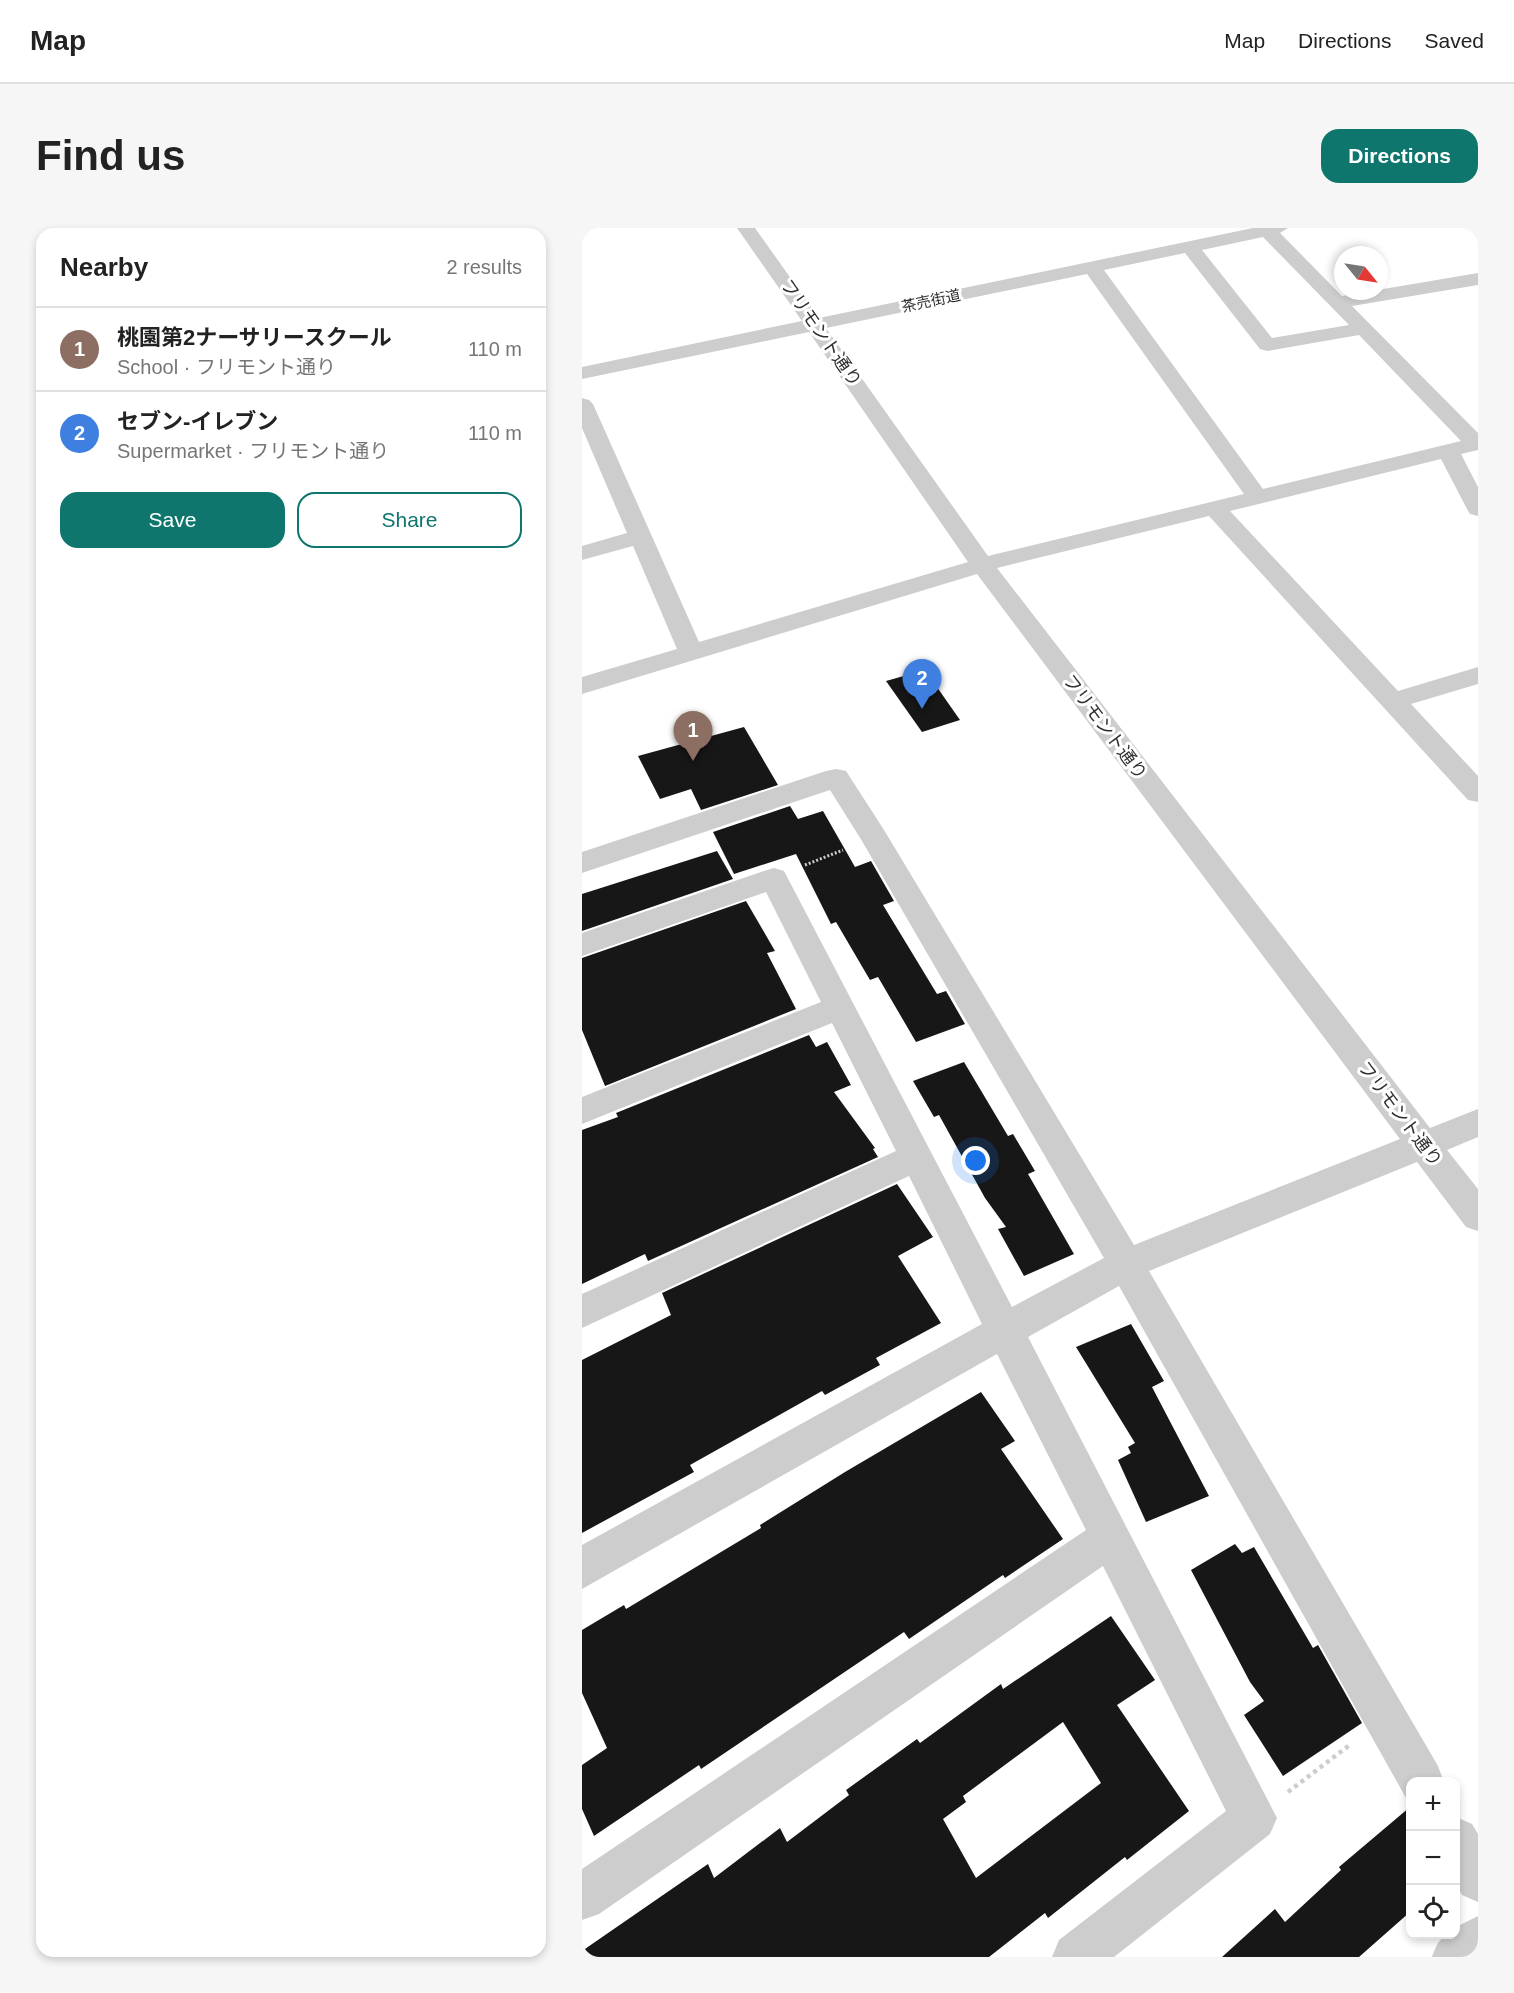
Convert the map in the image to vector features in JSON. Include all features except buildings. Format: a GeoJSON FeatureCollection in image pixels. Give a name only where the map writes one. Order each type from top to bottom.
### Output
{"type":"FeatureCollection","features":[{"type":"Feature","properties":{"kind":"street","name":"フリモント通り"},"geometry":{"type":"LineString","coordinates":[[747,228],[982,565],[1478,1216]]}},
{"type":"Feature","properties":{"kind":"street","name":"茶売街道"},"geometry":{"type":"LineString","coordinates":[[582,373],[816,326],[1270,229]]}},
{"type":"Feature","properties":{"kind":"street"},"geometry":{"type":"LineString","coordinates":[[1270,229],[1362,329],[1477,443]]}},
{"type":"Feature","properties":{"kind":"street"},"geometry":{"type":"LineString","coordinates":[[1190,247],[1267,345],[1362,329]]}},
{"type":"Feature","properties":{"kind":"street"},"geometry":{"type":"LineString","coordinates":[[1092,267],[1258,498]]}},
{"type":"Feature","properties":{"kind":"street"},"geometry":{"type":"LineString","coordinates":[[1337,303],[1478,279]]}},
{"type":"Feature","properties":{"kind":"street"},"geometry":{"type":"LineString","coordinates":[[582,404],[592,450],[641,537],[692,654]]}},
{"type":"Feature","properties":{"kind":"street"},"geometry":{"type":"LineString","coordinates":[[582,686],[982,565],[1477,443]]}},
{"type":"Feature","properties":{"kind":"street"},"geometry":{"type":"LineString","coordinates":[[1448,450],[1478,509]]}},
{"type":"Feature","properties":{"kind":"street"},"geometry":{"type":"LineString","coordinates":[[1215,509],[1478,793]]}},
{"type":"Feature","properties":{"kind":"street"},"geometry":{"type":"LineString","coordinates":[[582,553],[641,537]]}},
{"type":"Feature","properties":{"kind":"street"},"geometry":{"type":"LineString","coordinates":[[1393,701],[1478,675]]}},
{"type":"Feature","properties":{"kind":"street"},"geometry":{"type":"LineString","coordinates":[[582,863],[836,778],[874,837],[1126,1264],[1419,1777]]}},
{"type":"Feature","properties":{"kind":"street"},"geometry":{"type":"LineString","coordinates":[[582,945],[774,878],[1254,1818],[1076,1957]]}},
{"type":"Feature","properties":{"kind":"street"},"geometry":{"type":"LineString","coordinates":[[582,1111],[840,1007]]}},
{"type":"Feature","properties":{"kind":"street"},"geometry":{"type":"LineString","coordinates":[[582,1568],[1126,1264],[1478,1124]]}},
{"type":"Feature","properties":{"kind":"street"},"geometry":{"type":"LineString","coordinates":[[582,1312],[917,1157]]}},
{"type":"Feature","properties":{"kind":"street"},"geometry":{"type":"LineString","coordinates":[[582,1897],[1110,1537]]}},
{"type":"Feature","properties":{"kind":"street"},"geometry":{"type":"LineString","coordinates":[[1460,1848],[1478,1879]]}},
{"type":"Feature","properties":{"kind":"street"},"geometry":{"type":"LineString","coordinates":[[1456,1957],[1478,1940]]}},
{"type":"Feature","properties":{"kind":"path"},"geometry":{"type":"LineString","coordinates":[[774,878],[874,837]]}},
{"type":"Feature","properties":{"kind":"path"},"geometry":{"type":"LineString","coordinates":[[1254,1818],[1385,1718]]}},
{"type":"Feature","properties":{"kind":"place","name":"セブン-イレブン"},"geometry":{"type":"Point","coordinates":[922,709]}},
{"type":"Feature","properties":{"kind":"place","name":"桃園第2ナーサリースクール"},"geometry":{"type":"Point","coordinates":[693,761]}}]}
